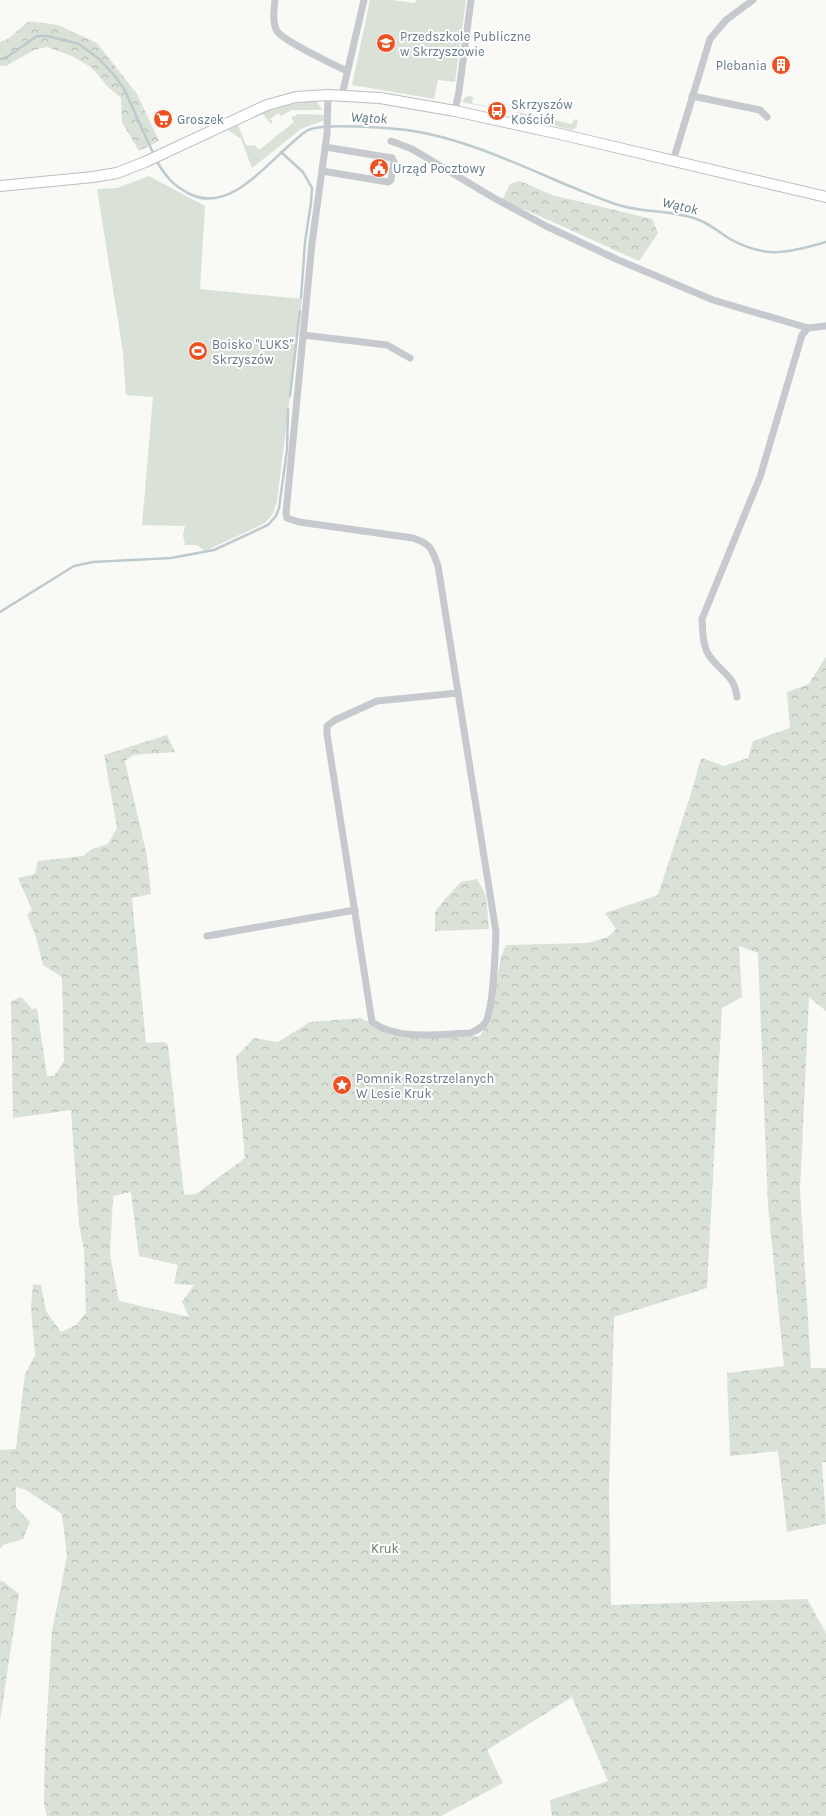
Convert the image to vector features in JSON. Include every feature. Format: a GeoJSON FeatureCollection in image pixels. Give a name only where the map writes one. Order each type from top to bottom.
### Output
{"type":"FeatureCollection","features":[{"type":"Feature","properties":{"kind":"street"},"geometry":{"type":"LineString","coordinates":[[275,0],[275,24],[280,35],[291,43],[347,71]]}},
{"type":"Feature","properties":{"kind":"street"},"geometry":{"type":"LineString","coordinates":[[342,95],[364,0]]}},
{"type":"Feature","properties":{"kind":"street"},"geometry":{"type":"LineString","coordinates":[[455,111],[471,0]]}},
{"type":"Feature","properties":{"kind":"street"},"geometry":{"type":"LineString","coordinates":[[673,161],[710,38],[726,20],[753,0]]}},
{"type":"Feature","properties":{"kind":"street"},"geometry":{"type":"LineString","coordinates":[[328,95],[327,134],[312,243],[286,508],[287,518],[306,523],[413,538],[429,545],[438,566],[496,932],[493,984],[486,1022],[478,1030],[470,1033],[411,1034],[389,1031],[372,1022],[356,910],[327,734],[327,726],[335,720],[377,701],[458,693]]}},
{"type":"Feature","properties":{"kind":"street"},"geometry":{"type":"LineString","coordinates":[[0,186],[99,176],[125,170],[169,151],[267,104],[296,97],[342,95],[380,98],[455,111],[826,198]]}},
{"type":"Feature","properties":{"kind":"street"},"geometry":{"type":"LineString","coordinates":[[692,96],[760,110],[766,117]]}},
{"type":"Feature","properties":{"kind":"street"},"geometry":{"type":"LineString","coordinates":[[391,141],[412,149],[546,226],[616,259],[714,300],[808,328],[826,326]]}},
{"type":"Feature","properties":{"kind":"street"},"geometry":{"type":"LineString","coordinates":[[322,171],[388,182],[392,180],[394,162],[392,158],[325,147]]}},
{"type":"Feature","properties":{"kind":"street"},"geometry":{"type":"LineString","coordinates":[[737,697],[732,681],[708,654],[703,640],[702,618],[760,477],[802,335],[808,328]]}},
{"type":"Feature","properties":{"kind":"street"},"geometry":{"type":"LineString","coordinates":[[303,335],[387,345],[410,358]]}},
{"type":"Feature","properties":{"kind":"street"},"geometry":{"type":"LineString","coordinates":[[207,936],[356,910]]}},
{"type":"Feature","properties":{"kind":"green space"},"geometry":{"type":"Polygon","coordinates":[[[370,0],[392,0],[414,3],[417,0],[466,0],[455,82],[438,80],[434,99],[352,85],[370,0]]]}},
{"type":"Feature","properties":{"kind":"green space"},"geometry":{"type":"Polygon","coordinates":[[[29,21],[58,25],[97,43],[137,94],[159,141],[139,151],[122,122],[121,98],[108,87],[92,68],[72,56],[47,47],[34,50],[6,66],[0,66],[0,42],[8,39],[29,21]]]}},
{"type":"Feature","properties":{"kind":"green space"},"geometry":{"type":"Polygon","coordinates":[[[465,97],[473,97],[472,103],[500,110],[462,102],[465,97]]]}},
{"type":"Feature","properties":{"kind":"green space"},"geometry":{"type":"Polygon","coordinates":[[[313,101],[317,102],[322,110],[292,110],[281,116],[278,113],[270,119],[273,122],[271,124],[262,113],[292,104],[313,101]]]}},
{"type":"Feature","properties":{"kind":"green space"},"geometry":{"type":"Polygon","coordinates":[[[517,112],[572,124],[574,119],[578,121],[576,128],[572,130],[533,121],[516,115],[517,112]]]}},
{"type":"Feature","properties":{"kind":"green space"},"geometry":{"type":"Polygon","coordinates":[[[299,114],[325,115],[325,120],[301,129],[252,168],[241,139],[228,130],[238,125],[246,145],[255,145],[259,150],[294,122],[291,117],[299,114]]]}},
{"type":"Feature","properties":{"kind":"green space"},"geometry":{"type":"Polygon","coordinates":[[[149,176],[205,206],[200,289],[302,299],[277,501],[273,514],[265,523],[205,551],[197,545],[185,545],[183,535],[185,526],[142,525],[153,397],[126,395],[123,352],[97,189],[117,188],[149,176]]]}},
{"type":"Feature","properties":{"kind":"green space"},"geometry":{"type":"Polygon","coordinates":[[[520,181],[552,195],[652,219],[658,233],[639,261],[524,209],[509,209],[500,205],[510,184],[520,181]]]}},
{"type":"Feature","properties":{"kind":"green space","name":"Kruk"},"geometry":{"type":"Polygon","coordinates":[[[826,656],[826,1011],[809,997],[800,1190],[811,1368],[826,1368],[826,1462],[822,1462],[826,1524],[787,1532],[778,1451],[730,1456],[727,1373],[784,1366],[768,1205],[758,953],[739,946],[742,997],[722,1008],[707,1288],[614,1317],[609,1488],[611,1605],[807,1599],[826,1633],[826,1816],[552,1816],[550,1800],[608,1781],[572,1697],[487,1750],[503,1783],[441,1816],[47,1816],[44,1804],[45,1749],[52,1631],[67,1556],[62,1514],[26,1490],[16,1487],[16,1507],[30,1522],[23,1539],[3,1545],[0,1549],[0,1450],[16,1449],[25,1374],[35,1355],[31,1308],[33,1284],[41,1285],[46,1311],[61,1332],[76,1325],[86,1313],[84,1250],[79,1225],[71,1110],[13,1118],[11,1001],[21,997],[32,1009],[37,1008],[47,1076],[54,1076],[64,1061],[62,977],[43,965],[36,937],[27,915],[32,910],[18,878],[35,874],[38,861],[83,856],[92,849],[108,844],[117,828],[104,755],[167,735],[175,752],[133,755],[125,761],[147,856],[151,894],[132,898],[146,1043],[164,1042],[168,1045],[184,1195],[196,1194],[245,1158],[236,1057],[254,1038],[278,1042],[310,1022],[360,1018],[404,1037],[480,1036],[488,1022],[501,957],[506,945],[588,943],[608,937],[616,929],[605,913],[658,895],[701,758],[724,766],[748,758],[753,741],[790,728],[787,692],[809,684],[826,656]],[[131,1192],[113,1196],[110,1255],[119,1301],[189,1317],[182,1302],[194,1285],[174,1284],[178,1265],[139,1256],[131,1192]]]}},
{"type":"Feature","properties":{"kind":"green space"},"geometry":{"type":"Polygon","coordinates":[[[477,879],[486,896],[489,929],[435,931],[435,912],[445,899],[461,882],[477,879]]]}},
{"type":"Feature","properties":{"kind":"green space"},"geometry":{"type":"Polygon","coordinates":[[[1,1580],[19,1594],[0,1721],[0,1584],[1,1580]]]}},
{"type":"Feature","properties":{"kind":"waterway","name":"Wątok"},"geometry":{"type":"LineString","coordinates":[[0,59],[4,59],[37,36],[47,36],[79,44],[99,59],[115,76],[124,89],[154,155]]}},
{"type":"Feature","properties":{"kind":"waterway","name":"Wątok"},"geometry":{"type":"LineString","coordinates":[[156,160],[171,180],[185,192],[206,199],[220,197],[234,192],[260,173],[302,134],[311,129],[319,127],[344,126],[407,130],[469,145],[615,204],[631,208],[680,215],[699,220],[730,239],[743,245],[766,252],[789,251],[826,242]]}},
{"type":"Feature","properties":{"kind":"waterway"},"geometry":{"type":"LineString","coordinates":[[281,152],[303,172],[312,188],[305,242],[301,298]]}},
{"type":"Feature","properties":{"kind":"waterway"},"geometry":{"type":"LineString","coordinates":[[290,396],[300,311]]}},
{"type":"Feature","properties":{"kind":"waterway"},"geometry":{"type":"LineString","coordinates":[[0,612],[74,566],[93,562],[171,558],[214,550],[268,525],[276,516],[279,508],[287,450],[288,409]]}},
{"type":"Feature","properties":{"kind":"place","name":"Przedszkole Publiczne w Skrzyszowie"},"geometry":{"type":"Point","coordinates":[386,43]}},
{"type":"Feature","properties":{"kind":"place","name":"Plebania"},"geometry":{"type":"Point","coordinates":[781,65]}},
{"type":"Feature","properties":{"kind":"place","name":"Skrzyszów Kościół"},"geometry":{"type":"Point","coordinates":[497,111]}},
{"type":"Feature","properties":{"kind":"place","name":"Groszek"},"geometry":{"type":"Point","coordinates":[163,119]}},
{"type":"Feature","properties":{"kind":"place","name":"Urząd Pocztowy"},"geometry":{"type":"Point","coordinates":[379,168]}},
{"type":"Feature","properties":{"kind":"place","name":"Boisko \"LUKS\" Skrzyszów"},"geometry":{"type":"Point","coordinates":[198,351]}},
{"type":"Feature","properties":{"kind":"place","name":"Pomnik Rozstrzelanych W Lesie Kruk"},"geometry":{"type":"Point","coordinates":[342,1085]}}]}
